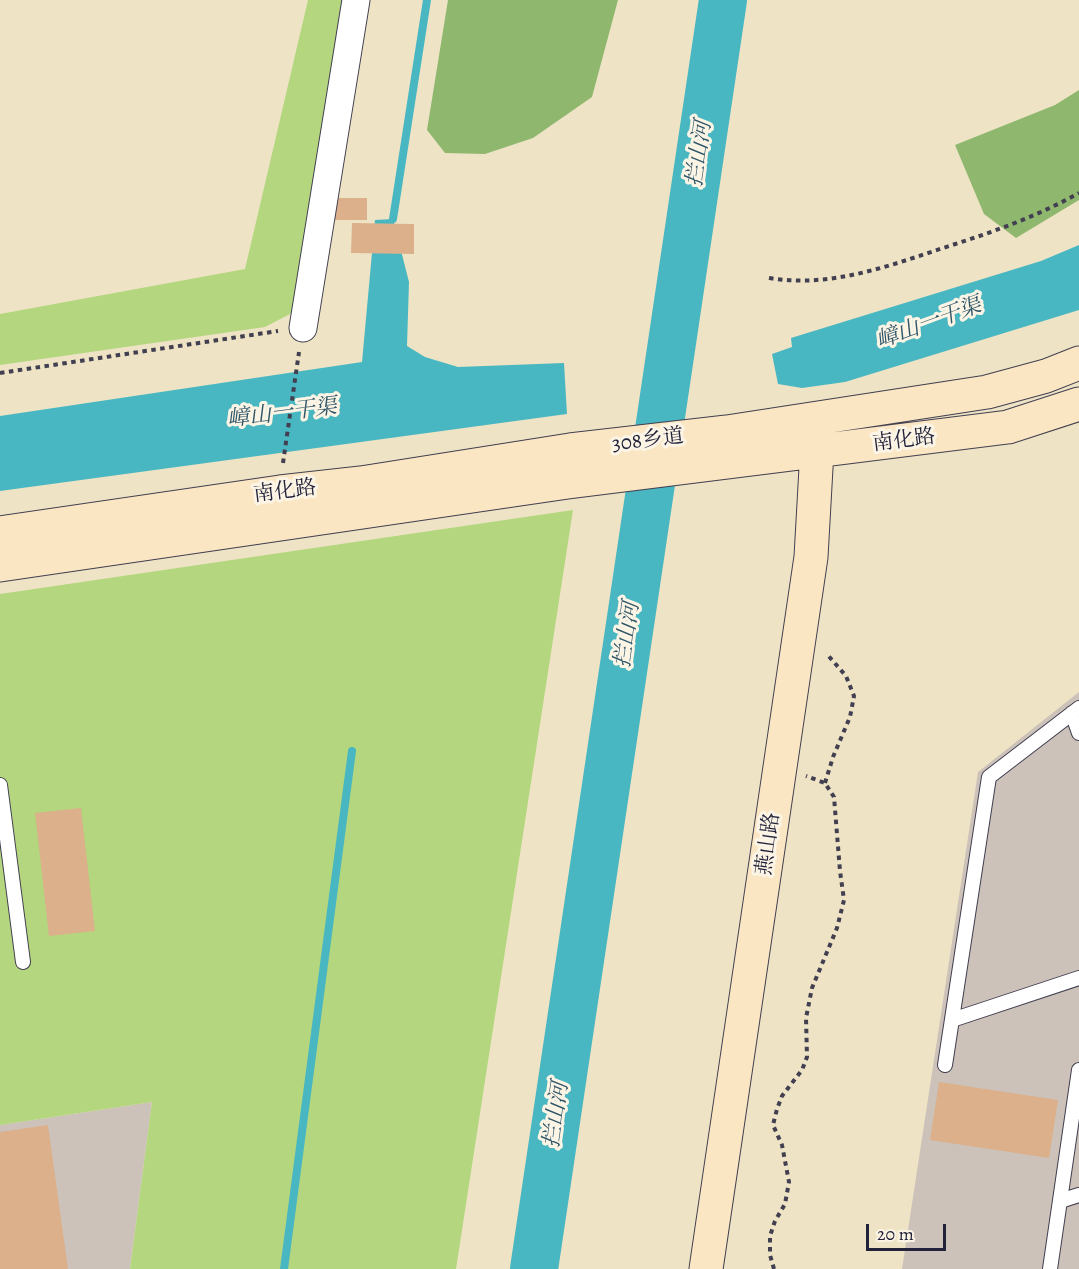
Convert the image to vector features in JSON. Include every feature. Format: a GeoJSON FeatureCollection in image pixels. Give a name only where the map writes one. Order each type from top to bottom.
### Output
{"type":"FeatureCollection","features":[{"type":"Feature","properties":{"kind":"main road","name":"南化路"},"geometry":{"type":"LineString","coordinates":[[726,448],[819,418],[987,393],[1046,376],[1079,363]]}},
{"type":"Feature","properties":{"kind":"main road","name":"南化路"},"geometry":{"type":"LineString","coordinates":[[726,448],[817,452],[1008,427],[1079,404]]}},
{"type":"Feature","properties":{"kind":"main road","name":"燕山路"},"geometry":{"type":"LineString","coordinates":[[706,1269],[811,557],[819,418]]}},
{"type":"Feature","properties":{"kind":"main road","name":"308乡道"},"geometry":{"type":"LineString","coordinates":[[569,466],[726,448]]}},
{"type":"Feature","properties":{"kind":"main road","name":"南化路"},"geometry":{"type":"LineString","coordinates":[[0,533],[280,492],[569,466]]}},
{"type":"Feature","properties":{"kind":"main road","name":"南化路"},"geometry":{"type":"LineString","coordinates":[[0,565],[569,466]]}},
{"type":"Feature","properties":{"kind":"street"},"geometry":{"type":"LineString","coordinates":[[301,340],[356,0]]}},
{"type":"Feature","properties":{"kind":"lane"},"geometry":{"type":"LineString","coordinates":[[1076,710],[1079,733]]}},
{"type":"Feature","properties":{"kind":"lane"},"geometry":{"type":"LineString","coordinates":[[945,1065],[989,777],[1076,710]]}},
{"type":"Feature","properties":{"kind":"lane"},"geometry":{"type":"LineString","coordinates":[[0,785],[23,962]]}},
{"type":"Feature","properties":{"kind":"lane"},"geometry":{"type":"LineString","coordinates":[[952,1020],[1079,978]]}},
{"type":"Feature","properties":{"kind":"lane"},"geometry":{"type":"LineString","coordinates":[[1050,1269],[1079,1070]]}},
{"type":"Feature","properties":{"kind":"lane"},"geometry":{"type":"LineString","coordinates":[[1060,1201],[1079,1195]]}},
{"type":"Feature","properties":{"kind":"path"},"geometry":{"type":"LineString","coordinates":[[769,278],[791,281],[846,277],[901,262],[994,232],[1058,205],[1079,193]]}},
{"type":"Feature","properties":{"kind":"path"},"geometry":{"type":"LineString","coordinates":[[0,373],[301,340],[284,459]]}},
{"type":"Feature","properties":{"kind":"path"},"geometry":{"type":"LineString","coordinates":[[801,630],[830,656],[846,676],[854,696],[850,717],[825,783]]}},
{"type":"Feature","properties":{"kind":"path"},"geometry":{"type":"LineString","coordinates":[[774,1269],[770,1256],[770,1236],[775,1221],[785,1204],[789,1182],[782,1145],[773,1125],[782,1096],[802,1070],[807,1057],[806,1018],[812,988],[837,928],[844,900],[834,797],[825,783],[781,766]]}},
{"type":"Feature","properties":{"kind":"shaded area"},"geometry":{"type":"Polygon","coordinates":[[[1079,692],[1079,1269],[902,1269],[978,772],[1079,692]]]}},
{"type":"Feature","properties":{"kind":"shaded area"},"geometry":{"type":"Polygon","coordinates":[[[152,1102],[130,1269],[0,1269],[0,1125],[152,1102]]]}},
{"type":"Feature","properties":{"kind":"green space"},"geometry":{"type":"Polygon","coordinates":[[[308,0],[348,0],[298,305],[290,314],[265,327],[0,365],[0,314],[245,269],[308,0]]]}},
{"type":"Feature","properties":{"kind":"green space"},"geometry":{"type":"Polygon","coordinates":[[[448,0],[618,0],[592,97],[533,138],[485,154],[445,153],[427,130],[448,0]]]}},
{"type":"Feature","properties":{"kind":"green space"},"geometry":{"type":"Polygon","coordinates":[[[1079,90],[1079,200],[1016,238],[984,214],[955,145],[1055,105],[1079,90]]]}},
{"type":"Feature","properties":{"kind":"green space"},"geometry":{"type":"Polygon","coordinates":[[[573,510],[456,1269],[130,1269],[152,1102],[0,1125],[0,594],[573,510]]]}},
{"type":"Feature","properties":{"kind":"water","name":"嶂山一干渠"},"geometry":{"type":"Polygon","coordinates":[[[393,219],[409,282],[407,346],[425,357],[458,367],[564,363],[567,414],[0,491],[0,416],[362,362],[375,220],[393,219]]]}},
{"type":"Feature","properties":{"kind":"water","name":"嶂山一干渠"},"geometry":{"type":"Polygon","coordinates":[[[1079,245],[1079,310],[845,382],[802,388],[778,384],[772,354],[792,347],[791,338],[1041,261],[1079,245]]]}},
{"type":"Feature","properties":{"kind":"building"},"geometry":{"type":"Polygon","coordinates":[[[335,198],[367,198],[367,220],[334,220],[335,198]]]}},
{"type":"Feature","properties":{"kind":"building"},"geometry":{"type":"Polygon","coordinates":[[[352,223],[414,224],[414,254],[351,253],[352,223]]]}},
{"type":"Feature","properties":{"kind":"building"},"geometry":{"type":"Polygon","coordinates":[[[81,808],[95,931],[49,936],[35,813],[81,808]]]}},
{"type":"Feature","properties":{"kind":"building"},"geometry":{"type":"Polygon","coordinates":[[[939,1082],[1058,1100],[1049,1158],[930,1140],[939,1082]]]}},
{"type":"Feature","properties":{"kind":"building"},"geometry":{"type":"Polygon","coordinates":[[[48,1125],[68,1269],[0,1269],[0,1132],[48,1125]]]}},
{"type":"Feature","properties":{"kind":"waterway"},"geometry":{"type":"LineString","coordinates":[[393,219],[427,0]]}},
{"type":"Feature","properties":{"kind":"waterway","name":"拦山河"},"geometry":{"type":"LineString","coordinates":[[534,1269],[723,0]]}},
{"type":"Feature","properties":{"kind":"waterway"},"geometry":{"type":"LineString","coordinates":[[284,1269],[352,751]]}}]}
